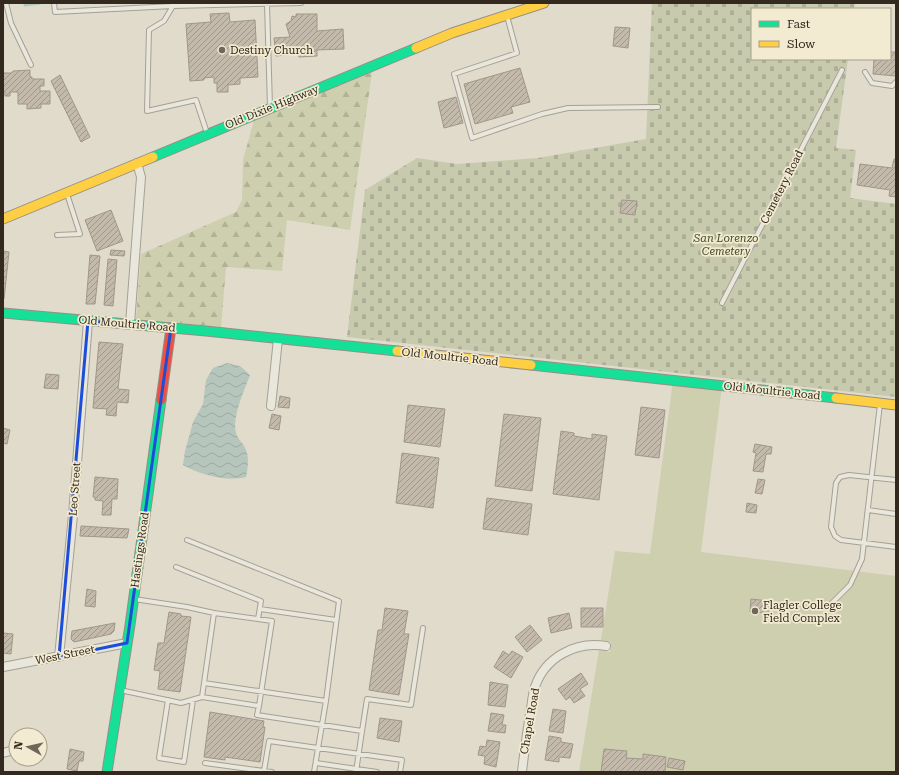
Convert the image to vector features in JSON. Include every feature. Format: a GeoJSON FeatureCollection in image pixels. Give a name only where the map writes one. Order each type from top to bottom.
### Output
{"type":"FeatureCollection","features":[{"type":"Feature","properties":{"kind":"street","name":"Old Dixie Highway"},"geometry":{"type":"LineString","coordinates":[[3,219],[207,133],[452,33],[544,3]]}},
{"type":"Feature","properties":{"kind":"street"},"geometry":{"type":"LineString","coordinates":[[130,324],[140,177],[137,163]]}},
{"type":"Feature","properties":{"kind":"street","name":"Old Moultrie Road"},"geometry":{"type":"LineString","coordinates":[[3,313],[278,339],[896,405]]}},
{"type":"Feature","properties":{"kind":"street","name":"Leo Street"},"geometry":{"type":"LineString","coordinates":[[59,657],[73,515],[88,320]]}},
{"type":"Feature","properties":{"kind":"street","name":"Hastings Road"},"geometry":{"type":"LineString","coordinates":[[107,772],[127,643],[171,328]]}},
{"type":"Feature","properties":{"kind":"street"},"geometry":{"type":"LineString","coordinates":[[271,406],[278,339]]}},
{"type":"Feature","properties":{"kind":"street","name":"West Street"},"geometry":{"type":"LineString","coordinates":[[3,667],[127,643]]}},
{"type":"Feature","properties":{"kind":"street","name":"Chapel Road"},"geometry":{"type":"LineString","coordinates":[[522,772],[532,696],[544,668],[556,657],[577,647],[589,645],[606,646]]}},
{"type":"Feature","properties":{"kind":"lane"},"geometry":{"type":"LineString","coordinates":[[6,3],[11,23],[31,65]]}},
{"type":"Feature","properties":{"kind":"lane"},"geometry":{"type":"LineString","coordinates":[[54,3],[55,12],[172,5],[301,3]]}},
{"type":"Feature","properties":{"kind":"lane"},"geometry":{"type":"LineString","coordinates":[[267,4],[270,107]]}},
{"type":"Feature","properties":{"kind":"lane"},"geometry":{"type":"LineString","coordinates":[[172,5],[164,22],[149,30],[147,110],[196,100],[207,133]]}},
{"type":"Feature","properties":{"kind":"lane"},"geometry":{"type":"LineString","coordinates":[[507,15],[518,54],[454,74],[472,138],[542,114],[568,108],[658,107]]}},
{"type":"Feature","properties":{"kind":"lane","name":"Cemetery Road"},"geometry":{"type":"LineString","coordinates":[[722,304],[842,70]]}},
{"type":"Feature","properties":{"kind":"lane"},"geometry":{"type":"LineString","coordinates":[[864,72],[872,83],[892,86],[896,82]]}},
{"type":"Feature","properties":{"kind":"lane"},"geometry":{"type":"LineString","coordinates":[[57,235],[80,234],[66,193]]}},
{"type":"Feature","properties":{"kind":"lane"},"geometry":{"type":"LineString","coordinates":[[830,605],[850,585],[862,559],[880,403]]}},
{"type":"Feature","properties":{"kind":"lane"},"geometry":{"type":"LineString","coordinates":[[896,480],[849,475],[840,477],[836,483],[831,527],[835,536],[842,540],[896,547]]}},
{"type":"Feature","properties":{"kind":"lane"},"geometry":{"type":"LineString","coordinates":[[868,510],[896,514]]}},
{"type":"Feature","properties":{"kind":"lane"},"geometry":{"type":"LineString","coordinates":[[187,540],[339,601],[326,701],[314,772]]}},
{"type":"Feature","properties":{"kind":"lane"},"geometry":{"type":"LineString","coordinates":[[176,567],[261,601],[258,619]]}},
{"type":"Feature","properties":{"kind":"lane"},"geometry":{"type":"LineString","coordinates":[[133,599],[272,621],[257,715],[362,731]]}},
{"type":"Feature","properties":{"kind":"lane"},"geometry":{"type":"LineString","coordinates":[[260,608],[336,620]]}},
{"type":"Feature","properties":{"kind":"lane"},"geometry":{"type":"LineString","coordinates":[[202,697],[214,613]]}},
{"type":"Feature","properties":{"kind":"lane"},"geometry":{"type":"LineString","coordinates":[[356,770],[367,699],[411,705],[423,628]]}},
{"type":"Feature","properties":{"kind":"lane"},"geometry":{"type":"LineString","coordinates":[[204,683],[326,701]]}},
{"type":"Feature","properties":{"kind":"lane"},"geometry":{"type":"LineString","coordinates":[[120,690],[181,703],[202,697],[259,706]]}},
{"type":"Feature","properties":{"kind":"lane"},"geometry":{"type":"LineString","coordinates":[[168,700],[159,758],[184,762],[193,700]]}},
{"type":"Feature","properties":{"kind":"lane"},"geometry":{"type":"LineString","coordinates":[[264,771],[269,741],[402,760],[400,772]]}},
{"type":"Feature","properties":{"kind":"lane"},"geometry":{"type":"LineString","coordinates":[[205,763],[272,772]]}},
{"type":"Feature","properties":{"kind":"lane"},"geometry":{"type":"LineString","coordinates":[[316,763],[377,772]]}},
{"type":"Feature","properties":{"kind":"highlighted area"},"geometry":{"type":"Polygon","coordinates":[[[88,321],[171,328],[127,643],[59,657],[88,321]]]}},
{"type":"Feature","properties":{"kind":"green space","name":"San Lorenzo Cemetery"},"geometry":{"type":"Polygon","coordinates":[[[652,3],[855,3],[854,8],[751,8],[751,60],[848,60],[836,148],[856,150],[850,198],[896,204],[896,397],[347,337],[365,190],[417,158],[457,164],[538,158],[646,139],[652,3]]]}},
{"type":"Feature","properties":{"kind":"green space"},"geometry":{"type":"Polygon","coordinates":[[[372,72],[350,230],[287,220],[282,271],[226,267],[221,327],[136,319],[141,254],[236,212],[242,200],[243,160],[254,120],[302,99],[372,72]]]}},
{"type":"Feature","properties":{"kind":"green space","name":"Flagler College Field Complex"},"geometry":{"type":"Polygon","coordinates":[[[673,381],[722,386],[701,552],[896,576],[896,772],[579,772],[599,650],[610,652],[611,642],[601,640],[615,551],[650,554],[673,381]]]}},
{"type":"Feature","properties":{"kind":"water"},"geometry":{"type":"Polygon","coordinates":[[[227,363],[240,366],[250,375],[239,404],[235,427],[237,437],[243,444],[247,454],[248,462],[246,477],[230,479],[206,475],[183,465],[185,451],[193,422],[203,404],[206,380],[213,368],[227,363]]]}},
{"type":"Feature","properties":{"kind":"building","name":"Destiny Church"},"geometry":{"type":"Polygon","coordinates":[[[229,13],[230,22],[255,20],[258,77],[240,78],[240,84],[228,85],[228,92],[217,92],[217,83],[214,83],[214,77],[204,78],[204,80],[190,81],[186,24],[211,22],[210,14],[229,13]]]}},
{"type":"Feature","properties":{"kind":"building"},"geometry":{"type":"Polygon","coordinates":[[[296,14],[317,14],[317,31],[343,29],[344,49],[317,50],[317,56],[299,57],[298,54],[276,56],[274,38],[290,37],[286,24],[291,21],[292,16],[296,17],[296,14]]]}},
{"type":"Feature","properties":{"kind":"building"},"geometry":{"type":"Polygon","coordinates":[[[615,27],[630,28],[628,48],[613,46],[615,27]]]}},
{"type":"Feature","properties":{"kind":"building"},"geometry":{"type":"Polygon","coordinates":[[[891,52],[896,52],[896,76],[873,74],[874,60],[891,60],[891,52]]]}},
{"type":"Feature","properties":{"kind":"building"},"geometry":{"type":"Polygon","coordinates":[[[520,68],[530,102],[511,107],[513,113],[475,124],[464,84],[520,68]]]}},
{"type":"Feature","properties":{"kind":"building"},"geometry":{"type":"Polygon","coordinates":[[[30,70],[30,77],[32,77],[32,79],[44,79],[44,86],[40,86],[40,91],[50,91],[50,104],[41,104],[41,108],[27,109],[27,104],[18,104],[18,92],[10,92],[10,96],[5,96],[5,92],[3,92],[3,73],[30,70]]]}},
{"type":"Feature","properties":{"kind":"building"},"geometry":{"type":"Polygon","coordinates":[[[60,75],[90,137],[81,142],[51,81],[60,75]]]}},
{"type":"Feature","properties":{"kind":"building"},"geometry":{"type":"Polygon","coordinates":[[[456,97],[463,123],[444,128],[438,102],[456,97]]]}},
{"type":"Feature","properties":{"kind":"building"},"geometry":{"type":"Polygon","coordinates":[[[894,159],[896,159],[896,197],[889,196],[890,190],[857,185],[860,164],[892,168],[894,159]]]}},
{"type":"Feature","properties":{"kind":"building"},"geometry":{"type":"Polygon","coordinates":[[[622,200],[637,201],[635,215],[620,213],[622,200]]]}},
{"type":"Feature","properties":{"kind":"building"},"geometry":{"type":"Polygon","coordinates":[[[111,210],[123,241],[97,251],[85,220],[111,210]]]}},
{"type":"Feature","properties":{"kind":"building"},"geometry":{"type":"Polygon","coordinates":[[[111,250],[125,251],[124,256],[110,255],[111,250]]]}},
{"type":"Feature","properties":{"kind":"building"},"geometry":{"type":"Polygon","coordinates":[[[3,251],[9,252],[4,299],[3,299],[3,251]]]}},
{"type":"Feature","properties":{"kind":"building"},"geometry":{"type":"Polygon","coordinates":[[[90,255],[100,256],[95,304],[86,304],[90,255]]]}},
{"type":"Feature","properties":{"kind":"building"},"geometry":{"type":"Polygon","coordinates":[[[108,259],[117,260],[113,306],[104,305],[108,259]]]}},
{"type":"Feature","properties":{"kind":"building"},"geometry":{"type":"Polygon","coordinates":[[[99,342],[123,344],[118,389],[129,390],[128,403],[117,402],[116,416],[106,415],[107,409],[93,408],[99,342]]]}},
{"type":"Feature","properties":{"kind":"building"},"geometry":{"type":"Polygon","coordinates":[[[46,374],[59,375],[58,389],[44,388],[46,374]]]}},
{"type":"Feature","properties":{"kind":"building"},"geometry":{"type":"Polygon","coordinates":[[[280,396],[290,398],[289,408],[278,407],[280,396]]]}},
{"type":"Feature","properties":{"kind":"building"},"geometry":{"type":"Polygon","coordinates":[[[408,405],[445,409],[440,447],[404,442],[408,405]]]}},
{"type":"Feature","properties":{"kind":"building"},"geometry":{"type":"Polygon","coordinates":[[[641,407],[665,410],[659,458],[635,455],[641,407]]]}},
{"type":"Feature","properties":{"kind":"building"},"geometry":{"type":"Polygon","coordinates":[[[272,414],[281,416],[279,430],[269,428],[272,414]]]}},
{"type":"Feature","properties":{"kind":"building"},"geometry":{"type":"Polygon","coordinates":[[[504,414],[541,418],[532,491],[495,486],[504,414]]]}},
{"type":"Feature","properties":{"kind":"building"},"geometry":{"type":"Polygon","coordinates":[[[3,428],[10,430],[7,444],[3,443],[3,428]]]}},
{"type":"Feature","properties":{"kind":"building"},"geometry":{"type":"Polygon","coordinates":[[[561,431],[574,433],[574,436],[592,439],[592,434],[607,436],[599,500],[553,494],[561,431]]]}},
{"type":"Feature","properties":{"kind":"building"},"geometry":{"type":"Polygon","coordinates":[[[755,444],[772,447],[771,454],[766,454],[763,472],[753,471],[756,453],[753,452],[755,444]]]}},
{"type":"Feature","properties":{"kind":"building"},"geometry":{"type":"Polygon","coordinates":[[[402,453],[439,458],[433,508],[396,503],[402,453]]]}},
{"type":"Feature","properties":{"kind":"building"},"geometry":{"type":"Polygon","coordinates":[[[95,477],[118,479],[117,499],[112,499],[111,515],[102,515],[103,501],[95,500],[95,497],[93,497],[95,477]]]}},
{"type":"Feature","properties":{"kind":"building"},"geometry":{"type":"Polygon","coordinates":[[[758,479],[765,480],[762,494],[755,493],[758,479]]]}},
{"type":"Feature","properties":{"kind":"building"},"geometry":{"type":"Polygon","coordinates":[[[487,498],[532,504],[528,535],[483,529],[487,498]]]}},
{"type":"Feature","properties":{"kind":"building"},"geometry":{"type":"Polygon","coordinates":[[[747,503],[757,505],[756,513],[746,512],[747,503]]]}},
{"type":"Feature","properties":{"kind":"building"},"geometry":{"type":"Polygon","coordinates":[[[81,526],[129,529],[127,538],[80,536],[81,526]]]}},
{"type":"Feature","properties":{"kind":"building"},"geometry":{"type":"Polygon","coordinates":[[[87,589],[96,591],[95,607],[85,606],[87,589]]]}},
{"type":"Feature","properties":{"kind":"building"},"geometry":{"type":"Polygon","coordinates":[[[751,599],[769,601],[768,613],[750,612],[751,599]]]}},
{"type":"Feature","properties":{"kind":"building"},"geometry":{"type":"Polygon","coordinates":[[[385,608],[408,611],[404,634],[409,634],[399,695],[369,690],[378,630],[382,630],[385,608]]]}},
{"type":"Feature","properties":{"kind":"building"},"geometry":{"type":"Polygon","coordinates":[[[581,608],[603,608],[603,627],[581,627],[581,608]]]}},
{"type":"Feature","properties":{"kind":"building"},"geometry":{"type":"Polygon","coordinates":[[[169,612],[181,614],[181,616],[191,617],[180,692],[158,689],[160,671],[154,670],[158,643],[164,643],[169,612]]]}},
{"type":"Feature","properties":{"kind":"building"},"geometry":{"type":"Polygon","coordinates":[[[569,613],[572,628],[551,633],[548,618],[569,613]]]}},
{"type":"Feature","properties":{"kind":"building"},"geometry":{"type":"Polygon","coordinates":[[[115,623],[114,631],[111,634],[74,642],[71,639],[72,631],[115,623]]]}},
{"type":"Feature","properties":{"kind":"building"},"geometry":{"type":"Polygon","coordinates":[[[530,625],[542,640],[527,652],[515,637],[530,625]]]}},
{"type":"Feature","properties":{"kind":"building"},"geometry":{"type":"Polygon","coordinates":[[[3,633],[13,634],[11,654],[3,653],[3,633]]]}},
{"type":"Feature","properties":{"kind":"building"},"geometry":{"type":"Polygon","coordinates":[[[503,651],[509,655],[512,651],[523,657],[511,678],[494,667],[503,651]]]}},
{"type":"Feature","properties":{"kind":"building"},"geometry":{"type":"Polygon","coordinates":[[[581,673],[588,684],[580,689],[585,696],[574,703],[570,697],[566,700],[558,689],[581,673]]]}},
{"type":"Feature","properties":{"kind":"building"},"geometry":{"type":"Polygon","coordinates":[[[490,682],[508,685],[505,707],[488,705],[490,682]]]}},
{"type":"Feature","properties":{"kind":"building"},"geometry":{"type":"Polygon","coordinates":[[[553,709],[566,711],[563,733],[549,731],[553,709]]]}},
{"type":"Feature","properties":{"kind":"building"},"geometry":{"type":"Polygon","coordinates":[[[210,712],[264,721],[263,727],[265,727],[260,762],[225,757],[225,760],[204,757],[210,712]]]}},
{"type":"Feature","properties":{"kind":"building"},"geometry":{"type":"Polygon","coordinates":[[[491,713],[504,715],[502,725],[506,725],[505,733],[488,731],[491,713]]]}},
{"type":"Feature","properties":{"kind":"building"},"geometry":{"type":"Polygon","coordinates":[[[380,718],[402,721],[399,742],[377,738],[380,718]]]}},
{"type":"Feature","properties":{"kind":"building"},"geometry":{"type":"Polygon","coordinates":[[[549,736],[561,738],[561,742],[573,744],[570,758],[559,757],[559,762],[545,760],[549,736]]]}},
{"type":"Feature","properties":{"kind":"building"},"geometry":{"type":"Polygon","coordinates":[[[487,740],[500,742],[496,767],[484,764],[485,756],[478,755],[480,746],[486,747],[487,740]]]}},
{"type":"Feature","properties":{"kind":"building"},"geometry":{"type":"Polygon","coordinates":[[[70,749],[84,752],[83,761],[79,761],[77,771],[67,769],[70,749]]]}},
{"type":"Feature","properties":{"kind":"building"},"geometry":{"type":"Polygon","coordinates":[[[604,749],[627,751],[626,758],[643,759],[643,754],[666,757],[665,772],[601,772],[604,749]]]}},
{"type":"Feature","properties":{"kind":"building"},"geometry":{"type":"Polygon","coordinates":[[[669,758],[685,761],[683,770],[667,767],[669,758]]]}},
{"type":"Feature","properties":{"kind":"waterway"},"geometry":{"type":"LineString","coordinates":[[25,5],[40,3]]}},
{"type":"Feature","properties":{"kind":"traffic: fast"},"geometry":{"type":"LineString","coordinates":[[153,157],[416,48]]}},
{"type":"Feature","properties":{"kind":"traffic: fast"},"geometry":{"type":"LineString","coordinates":[[3,313],[206,331],[397,351]]}},
{"type":"Feature","properties":{"kind":"traffic: fast"},"geometry":{"type":"LineString","coordinates":[[531,365],[836,398]]}},
{"type":"Feature","properties":{"kind":"traffic: fast"},"geometry":{"type":"LineString","coordinates":[[107,772],[130,625],[161,400]]}},
{"type":"Feature","properties":{"kind":"traffic: slow"},"geometry":{"type":"LineString","coordinates":[[416,48],[452,33],[544,3]]}},
{"type":"Feature","properties":{"kind":"traffic: slow"},"geometry":{"type":"LineString","coordinates":[[3,219],[153,157]]}},
{"type":"Feature","properties":{"kind":"traffic: slow"},"geometry":{"type":"LineString","coordinates":[[397,351],[531,365]]}},
{"type":"Feature","properties":{"kind":"traffic: slow"},"geometry":{"type":"LineString","coordinates":[[836,398],[896,405]]}},
{"type":"Feature","properties":{"kind":"traffic: jam"},"geometry":{"type":"LineString","coordinates":[[161,400],[171,328]]}},
{"type":"Feature","properties":{"kind":"place","name":"Destiny Church"},"geometry":{"type":"Point","coordinates":[222,50]}},
{"type":"Feature","properties":{"kind":"place","name":"Flagler College Field Complex"},"geometry":{"type":"Point","coordinates":[755,611]}}]}
